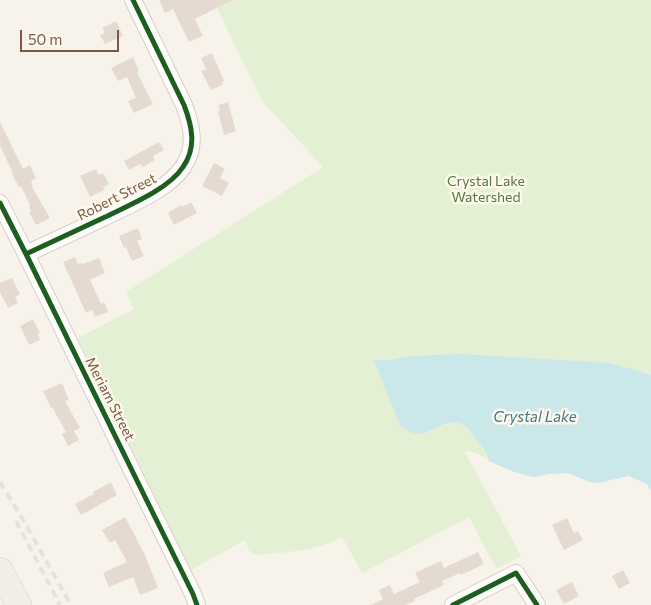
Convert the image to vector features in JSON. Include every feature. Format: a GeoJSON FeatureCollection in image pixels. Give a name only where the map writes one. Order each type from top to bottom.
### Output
{"type":"FeatureCollection","features":[{"type":"Feature","properties":{"kind":"main road"},"geometry":{"type":"LineString","coordinates":[[0,570],[19,605]]}},
{"type":"Feature","properties":{"kind":"street","name":"Robert Street"},"geometry":{"type":"LineString","coordinates":[[26,254],[140,200],[160,188],[180,172],[190,152],[192,136],[190,119],[133,0]]}},
{"type":"Feature","properties":{"kind":"street","name":"Meriam Street"},"geometry":{"type":"LineString","coordinates":[[0,203],[194,594],[197,605]]}},
{"type":"Feature","properties":{"kind":"street"},"geometry":{"type":"LineString","coordinates":[[453,605],[516,573],[537,605]]}},
{"type":"Feature","properties":{"kind":"green space","name":"Crystal Lake Watershed"},"geometry":{"type":"Polygon","coordinates":[[[213,0],[651,0],[651,375],[611,363],[409,356],[391,360],[374,360],[426,433],[450,422],[458,423],[466,427],[487,451],[489,461],[481,455],[465,452],[521,556],[496,569],[469,517],[362,573],[342,537],[333,542],[311,548],[255,555],[249,551],[245,540],[191,570],[78,338],[134,309],[126,292],[323,167],[262,101],[213,0]]]}},
{"type":"Feature","properties":{"kind":"water","name":"Crystal Lake"},"geometry":{"type":"Polygon","coordinates":[[[461,354],[611,363],[651,375],[651,491],[647,484],[628,476],[599,483],[589,482],[568,473],[533,477],[514,472],[489,461],[484,448],[465,426],[449,423],[418,434],[410,432],[400,425],[374,360],[391,360],[409,356],[461,354]]]}},
{"type":"Feature","properties":{"kind":"building"},"geometry":{"type":"Polygon","coordinates":[[[159,0],[232,0],[195,19],[203,36],[189,42],[173,9],[165,13],[159,0]]]}},
{"type":"Feature","properties":{"kind":"building"},"geometry":{"type":"Polygon","coordinates":[[[116,21],[123,36],[105,44],[100,35],[105,33],[102,28],[116,21]]]}},
{"type":"Feature","properties":{"kind":"building"},"geometry":{"type":"Polygon","coordinates":[[[212,53],[224,81],[222,82],[223,84],[211,90],[201,71],[206,69],[201,58],[212,53]]]}},
{"type":"Feature","properties":{"kind":"building"},"geometry":{"type":"Polygon","coordinates":[[[133,57],[139,71],[137,72],[153,104],[134,113],[128,101],[136,98],[127,77],[118,81],[111,68],[133,57]]]}},
{"type":"Feature","properties":{"kind":"building"},"geometry":{"type":"Polygon","coordinates":[[[228,102],[236,131],[224,135],[218,105],[228,102]]]}},
{"type":"Feature","properties":{"kind":"building"},"geometry":{"type":"Polygon","coordinates":[[[0,122],[23,169],[30,165],[36,178],[31,181],[32,187],[50,218],[36,225],[29,212],[31,211],[30,205],[21,186],[19,187],[12,174],[0,146],[0,122]]]}},
{"type":"Feature","properties":{"kind":"building"},"geometry":{"type":"Polygon","coordinates":[[[159,142],[164,150],[153,156],[155,160],[142,167],[140,164],[129,170],[124,161],[159,142]]]}},
{"type":"Feature","properties":{"kind":"building"},"geometry":{"type":"Polygon","coordinates":[[[214,163],[225,169],[220,178],[229,183],[222,196],[202,186],[214,163]]]}},
{"type":"Feature","properties":{"kind":"building"},"geometry":{"type":"Polygon","coordinates":[[[96,169],[99,175],[103,173],[109,184],[103,187],[104,190],[90,197],[80,176],[96,169]]]}},
{"type":"Feature","properties":{"kind":"building"},"geometry":{"type":"Polygon","coordinates":[[[191,202],[197,213],[174,225],[168,213],[181,205],[182,207],[191,202]]]}},
{"type":"Feature","properties":{"kind":"building"},"geometry":{"type":"Polygon","coordinates":[[[138,228],[142,239],[137,241],[144,256],[132,261],[119,236],[138,228]]]}},
{"type":"Feature","properties":{"kind":"building"},"geometry":{"type":"Polygon","coordinates":[[[75,257],[78,264],[99,258],[105,273],[90,280],[101,304],[104,302],[108,312],[95,317],[92,310],[86,313],[63,262],[75,257]]]}},
{"type":"Feature","properties":{"kind":"building"},"geometry":{"type":"Polygon","coordinates":[[[12,278],[20,294],[15,297],[18,303],[8,308],[0,292],[0,283],[12,278]]]}},
{"type":"Feature","properties":{"kind":"building"},"geometry":{"type":"Polygon","coordinates":[[[33,319],[40,333],[38,334],[40,340],[29,345],[20,326],[33,319]]]}},
{"type":"Feature","properties":{"kind":"building"},"geometry":{"type":"Polygon","coordinates":[[[62,383],[69,400],[65,401],[80,428],[74,431],[79,440],[68,446],[62,434],[66,432],[43,391],[62,383]]]}},
{"type":"Feature","properties":{"kind":"building"},"geometry":{"type":"Polygon","coordinates":[[[111,482],[117,495],[81,515],[75,504],[111,482]]]}},
{"type":"Feature","properties":{"kind":"building"},"geometry":{"type":"Polygon","coordinates":[[[125,517],[145,555],[158,588],[140,595],[133,577],[109,587],[103,573],[127,562],[115,540],[110,543],[102,530],[125,517]]]}},
{"type":"Feature","properties":{"kind":"building"},"geometry":{"type":"Polygon","coordinates":[[[567,518],[574,533],[578,531],[583,540],[564,550],[552,525],[567,518]]]}},
{"type":"Feature","properties":{"kind":"building"},"geometry":{"type":"Polygon","coordinates":[[[478,552],[484,564],[461,575],[460,573],[442,581],[444,585],[414,599],[415,601],[405,605],[371,605],[383,599],[379,590],[390,585],[394,594],[420,582],[415,573],[441,561],[444,568],[478,552]]]}},
{"type":"Feature","properties":{"kind":"building"},"geometry":{"type":"Polygon","coordinates":[[[623,570],[630,583],[619,589],[612,576],[623,570]]]}},
{"type":"Feature","properties":{"kind":"building"},"geometry":{"type":"Polygon","coordinates":[[[572,582],[579,596],[564,604],[556,590],[572,582]]]}},
{"type":"Feature","properties":{"kind":"railway"},"geometry":{"type":"LineString","coordinates":[[0,482],[71,605]]}},
{"type":"Feature","properties":{"kind":"railway"},"geometry":{"type":"LineString","coordinates":[[16,521],[60,605]]}},
{"type":"Feature","properties":{"kind":"cycle path"},"geometry":{"type":"LineString","coordinates":[[26,254],[146,197],[168,183],[176,175],[183,167],[190,152],[192,136],[187,113],[133,0]]}},
{"type":"Feature","properties":{"kind":"cycle path"},"geometry":{"type":"LineString","coordinates":[[0,203],[197,605]]}},
{"type":"Feature","properties":{"kind":"cycle path"},"geometry":{"type":"LineString","coordinates":[[453,605],[516,573],[537,605]]}}]}
